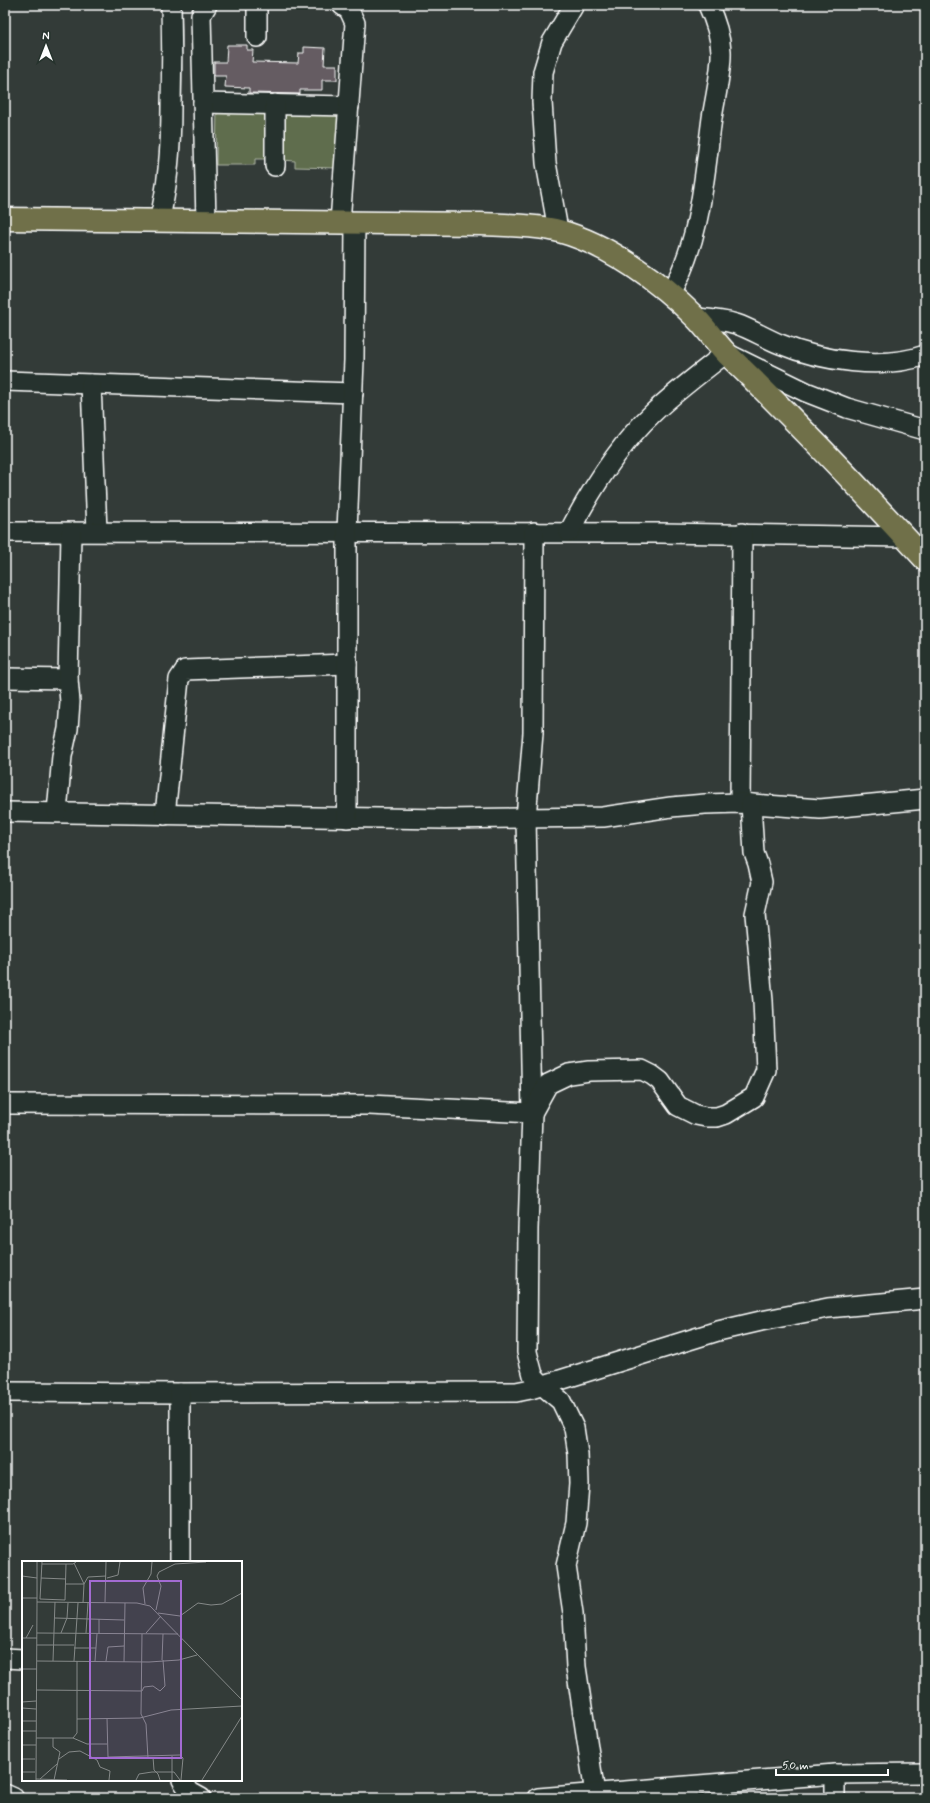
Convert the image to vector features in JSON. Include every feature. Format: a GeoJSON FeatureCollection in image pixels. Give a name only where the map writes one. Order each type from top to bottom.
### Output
{"type":"FeatureCollection","features":[{"type":"Feature","properties":{"kind":"main road"},"geometry":{"type":"LineString","coordinates":[[5,219],[480,224],[558,230],[589,242],[616,256],[670,294],[696,318],[726,352],[758,383],[925,558]]}},
{"type":"Feature","properties":{"kind":"street"},"geometry":{"type":"LineString","coordinates":[[159,221],[168,182],[171,138],[171,5]]}},
{"type":"Feature","properties":{"kind":"street"},"geometry":{"type":"LineString","coordinates":[[206,220],[201,15],[207,5]]}},
{"type":"Feature","properties":{"kind":"street"},"geometry":{"type":"LineString","coordinates":[[257,5],[257,36]]}},
{"type":"Feature","properties":{"kind":"street"},"geometry":{"type":"LineString","coordinates":[[342,5],[348,10],[355,23],[349,106],[347,222],[353,393],[347,532],[347,818]]}},
{"type":"Feature","properties":{"kind":"street"},"geometry":{"type":"LineString","coordinates":[[558,230],[546,163],[542,102],[543,72],[552,42],[574,5]]}},
{"type":"Feature","properties":{"kind":"street"},"geometry":{"type":"LineString","coordinates":[[670,294],[680,278],[699,216],[721,53],[716,23],[708,5]]}},
{"type":"Feature","properties":{"kind":"street"},"geometry":{"type":"LineString","coordinates":[[203,103],[349,106]]}},
{"type":"Feature","properties":{"kind":"street"},"geometry":{"type":"LineString","coordinates":[[275,104],[275,166]]}},
{"type":"Feature","properties":{"kind":"street"},"geometry":{"type":"LineString","coordinates":[[696,318],[722,320],[735,324],[781,345],[817,356],[851,361],[891,362],[925,355]]}},
{"type":"Feature","properties":{"kind":"street"},"geometry":{"type":"LineString","coordinates":[[569,532],[585,501],[631,437],[653,413],[726,352],[813,395],[847,408],[925,430]]}},
{"type":"Feature","properties":{"kind":"street"},"geometry":{"type":"LineString","coordinates":[[5,381],[353,393]]}},
{"type":"Feature","properties":{"kind":"street"},"geometry":{"type":"LineString","coordinates":[[91,384],[97,531]]}},
{"type":"Feature","properties":{"kind":"street"},"geometry":{"type":"LineString","coordinates":[[5,532],[569,532],[742,533],[906,537]]}},
{"type":"Feature","properties":{"kind":"street"},"geometry":{"type":"LineString","coordinates":[[534,532],[533,733],[526,818],[532,1112],[527,1352],[533,1375],[542,1385],[561,1401],[574,1428],[578,1454],[579,1484],[576,1523],[566,1566],[572,1613],[576,1666],[595,1794]]}},
{"type":"Feature","properties":{"kind":"street"},"geometry":{"type":"LineString","coordinates":[[57,812],[58,786],[68,729],[70,702],[68,679],[71,533]]}},
{"type":"Feature","properties":{"kind":"street"},"geometry":{"type":"LineString","coordinates":[[532,1112],[548,1084],[569,1074],[589,1071],[642,1070],[660,1081],[678,1106],[696,1116],[717,1117],[726,1114],[754,1097],[766,1070],[763,1001],[756,914],[762,882],[754,853],[745,804],[742,533]]}},
{"type":"Feature","properties":{"kind":"street"},"geometry":{"type":"LineString","coordinates":[[165,815],[181,673],[185,670],[347,664]]}},
{"type":"Feature","properties":{"kind":"street"},"geometry":{"type":"LineString","coordinates":[[5,678],[68,679]]}},
{"type":"Feature","properties":{"kind":"street"},"geometry":{"type":"LineString","coordinates":[[5,812],[347,818],[603,817],[671,807],[705,804],[745,804],[820,809],[909,802],[925,799]]}},
{"type":"Feature","properties":{"kind":"street"},"geometry":{"type":"LineString","coordinates":[[5,1104],[369,1105],[532,1112]]}},
{"type":"Feature","properties":{"kind":"street"},"geometry":{"type":"LineString","coordinates":[[5,1392],[502,1392],[530,1389],[718,1331],[761,1321],[828,1308],[925,1299]]}},
{"type":"Feature","properties":{"kind":"street"},"geometry":{"type":"LineString","coordinates":[[180,1393],[180,1561]]}},
{"type":"Feature","properties":{"kind":"street"},"geometry":{"type":"LineString","coordinates":[[5,1658],[22,1659]]}},
{"type":"Feature","properties":{"kind":"street"},"geometry":{"type":"LineString","coordinates":[[538,1798],[595,1794],[645,1794],[834,1774],[925,1773]]}},
{"type":"Feature","properties":{"kind":"street"},"geometry":{"type":"LineString","coordinates":[[834,1774],[835,1798]]}},
{"type":"Feature","properties":{"kind":"street"},"geometry":{"type":"LineString","coordinates":[[183,1781],[190,1792],[202,1798]]}},
{"type":"Feature","properties":{"kind":"street"},"geometry":{"type":"LineString","coordinates":[[5,1794],[14,1798]]}},
{"type":"Feature","properties":{"kind":"green space"},"geometry":{"type":"Polygon","coordinates":[[[217,107],[266,108],[265,159],[255,159],[255,165],[216,165],[217,107]]]}},
{"type":"Feature","properties":{"kind":"green space"},"geometry":{"type":"Polygon","coordinates":[[[285,109],[340,111],[338,168],[295,167],[295,161],[283,160],[285,109]]]}},
{"type":"Feature","properties":{"kind":"building"},"geometry":{"type":"Polygon","coordinates":[[[227,45],[247,45],[247,50],[253,50],[252,62],[298,63],[299,53],[304,53],[304,47],[325,48],[324,65],[337,65],[337,80],[322,80],[322,90],[300,90],[300,94],[249,93],[249,88],[225,87],[226,76],[214,76],[214,62],[226,62],[227,45]]]}}]}
